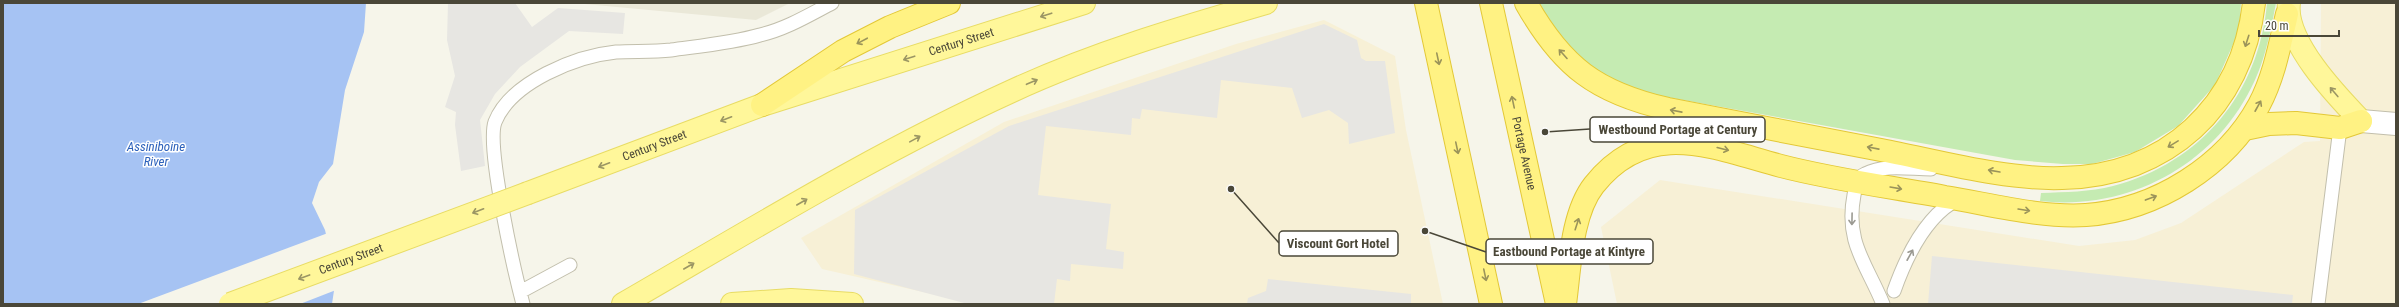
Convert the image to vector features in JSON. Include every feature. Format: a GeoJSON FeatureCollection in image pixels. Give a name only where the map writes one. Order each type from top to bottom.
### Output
{"type":"FeatureCollection","features":[{"type":"Feature","properties":{"kind":"highway"},"geometry":{"type":"LineString","coordinates":[[762,105],[843,51],[890,27],[949,3]]}},
{"type":"Feature","properties":{"kind":"highway","name":"Portage Avenue"},"geometry":{"type":"LineString","coordinates":[[1491,3],[1557,304]]}},
{"type":"Feature","properties":{"kind":"highway"},"geometry":{"type":"LineString","coordinates":[[1526,3],[1537,22],[1553,43],[1583,75],[1601,87],[1625,98],[1668,109],[1952,164],[2033,178],[2062,178],[2116,171],[2161,152],[2180,140],[2216,107],[2241,58],[2250,32],[2254,3]]}},
{"type":"Feature","properties":{"kind":"highway"},"geometry":{"type":"LineString","coordinates":[[1565,304],[1575,229],[1588,194],[1604,174],[1629,156],[1646,148],[1679,142],[1700,144],[1782,166],[1857,181],[1958,199],[2066,215],[2106,212],[2155,197],[2195,175],[2233,143],[2245,129],[2260,103],[2269,80],[2288,9]]}},
{"type":"Feature","properties":{"kind":"highway"},"geometry":{"type":"LineString","coordinates":[[1428,12],[1491,304]]}},
{"type":"Feature","properties":{"kind":"highway"},"geometry":{"type":"LineString","coordinates":[[2245,129],[2269,124],[2296,123],[2340,128],[2360,121]]}},
{"type":"Feature","properties":{"kind":"main road","name":"Century Street"},"geometry":{"type":"LineString","coordinates":[[230,304],[762,105],[1084,3]]}},
{"type":"Feature","properties":{"kind":"main road"},"geometry":{"type":"LineString","coordinates":[[623,304],[931,130],[1013,90],[1101,55],[1266,3]]}},
{"type":"Feature","properties":{"kind":"main road"},"geometry":{"type":"LineString","coordinates":[[2288,9],[2301,47],[2313,67],[2360,121]]}},
{"type":"Feature","properties":{"kind":"main road"},"geometry":{"type":"LineString","coordinates":[[732,304],[791,300],[852,304]]}},
{"type":"Feature","properties":{"kind":"street"},"geometry":{"type":"LineString","coordinates":[[2360,121],[2396,124]]}},
{"type":"Feature","properties":{"kind":"lane"},"geometry":{"type":"LineString","coordinates":[[570,265],[521,298],[501,202],[493,141],[495,123],[505,105],[522,89],[541,76],[594,57],[615,52],[669,50],[760,35],[783,28],[832,3]]}},
{"type":"Feature","properties":{"kind":"lane"},"geometry":{"type":"LineString","coordinates":[[2318,304],[2340,128]]}},
{"type":"Feature","properties":{"kind":"lane"},"geometry":{"type":"LineString","coordinates":[[1883,304],[1854,240],[1851,218],[1857,181],[1866,174],[1880,169],[1931,169],[1952,164]]}},
{"type":"Feature","properties":{"kind":"lane"},"geometry":{"type":"LineString","coordinates":[[1894,291],[1909,256],[1932,218],[1941,209],[1958,199]]}},
{"type":"Feature","properties":{"kind":"shaded area"},"geometry":{"type":"Polygon","coordinates":[[[448,3],[515,3],[532,27],[558,8],[625,13],[623,34],[569,31],[520,67],[495,94],[480,120],[485,166],[461,171],[455,125],[456,112],[445,107],[455,76],[447,40],[448,3]]]}},
{"type":"Feature","properties":{"kind":"shaded area"},"geometry":{"type":"Polygon","coordinates":[[[574,3],[790,3],[756,20],[574,3]]]}},
{"type":"Feature","properties":{"kind":"shaded area"},"geometry":{"type":"Polygon","coordinates":[[[2321,3],[2396,3],[2396,304],[1617,304],[1601,227],[1660,180],[2079,246],[2135,240],[2181,223],[2304,142],[2320,141],[2321,3]]]}},
{"type":"Feature","properties":{"kind":"shaded area"},"geometry":{"type":"Polygon","coordinates":[[[1324,20],[1395,56],[1406,130],[1443,304],[976,304],[822,269],[801,238],[1004,122],[1236,44],[1324,20]]]}},
{"type":"Feature","properties":{"kind":"shaded area"},"geometry":{"type":"Polygon","coordinates":[[[1324,24],[1357,40],[1361,58],[1366,61],[1385,61],[1395,133],[1349,144],[1348,123],[1329,110],[1302,118],[1292,88],[1221,80],[1217,118],[1142,109],[1140,119],[1132,118],[1131,135],[1046,126],[1038,195],[1111,204],[1106,249],[1124,252],[1123,269],[1071,264],[1070,281],[1057,279],[1054,304],[968,304],[854,274],[855,210],[1009,126],[1324,24]]]}},
{"type":"Feature","properties":{"kind":"shaded area"},"geometry":{"type":"Polygon","coordinates":[[[1932,256],[2293,295],[2292,304],[1928,304],[1932,256]]]}},
{"type":"Feature","properties":{"kind":"shaded area"},"geometry":{"type":"Polygon","coordinates":[[[1268,279],[1411,294],[1411,304],[1247,304],[1248,298],[1266,291],[1268,279]]]}},
{"type":"Feature","properties":{"kind":"green space"},"geometry":{"type":"Polygon","coordinates":[[[1540,3],[2241,3],[2239,31],[2215,85],[2178,126],[2135,152],[2092,164],[2063,164],[2015,160],[1655,95],[1627,87],[1600,76],[1583,63],[1558,33],[1540,3]]]}},
{"type":"Feature","properties":{"kind":"green space"},"geometry":{"type":"Polygon","coordinates":[[[2267,3],[2276,3],[2268,42],[2261,65],[2246,98],[2226,127],[2202,151],[2174,172],[2143,187],[2110,197],[2076,202],[2040,201],[2041,193],[2104,188],[2145,175],[2173,160],[2198,142],[2220,120],[2238,94],[2252,66],[2262,36],[2267,3]]]}},
{"type":"Feature","properties":{"kind":"water","name":"Assiniboine River"},"geometry":{"type":"Polygon","coordinates":[[[3,3],[366,3],[364,32],[345,90],[333,164],[319,182],[312,203],[325,230],[336,277],[332,304],[3,304],[3,3]]]}},
{"type":"Feature","properties":{"kind":"pier"},"geometry":{"type":"Polygon","coordinates":[[[328,233],[338,276],[336,290],[300,304],[138,304],[328,233]]]}},
{"type":"Feature","properties":{"kind":"place","name":"Westbound Portage at Century"},"geometry":{"type":"Point","coordinates":[1545,132]}},
{"type":"Feature","properties":{"kind":"place","name":"Viscount Gort Hotel"},"geometry":{"type":"Point","coordinates":[1231,189]}},
{"type":"Feature","properties":{"kind":"place","name":"Eastbound Portage at Kintyre"},"geometry":{"type":"Point","coordinates":[1425,231]}}]}
